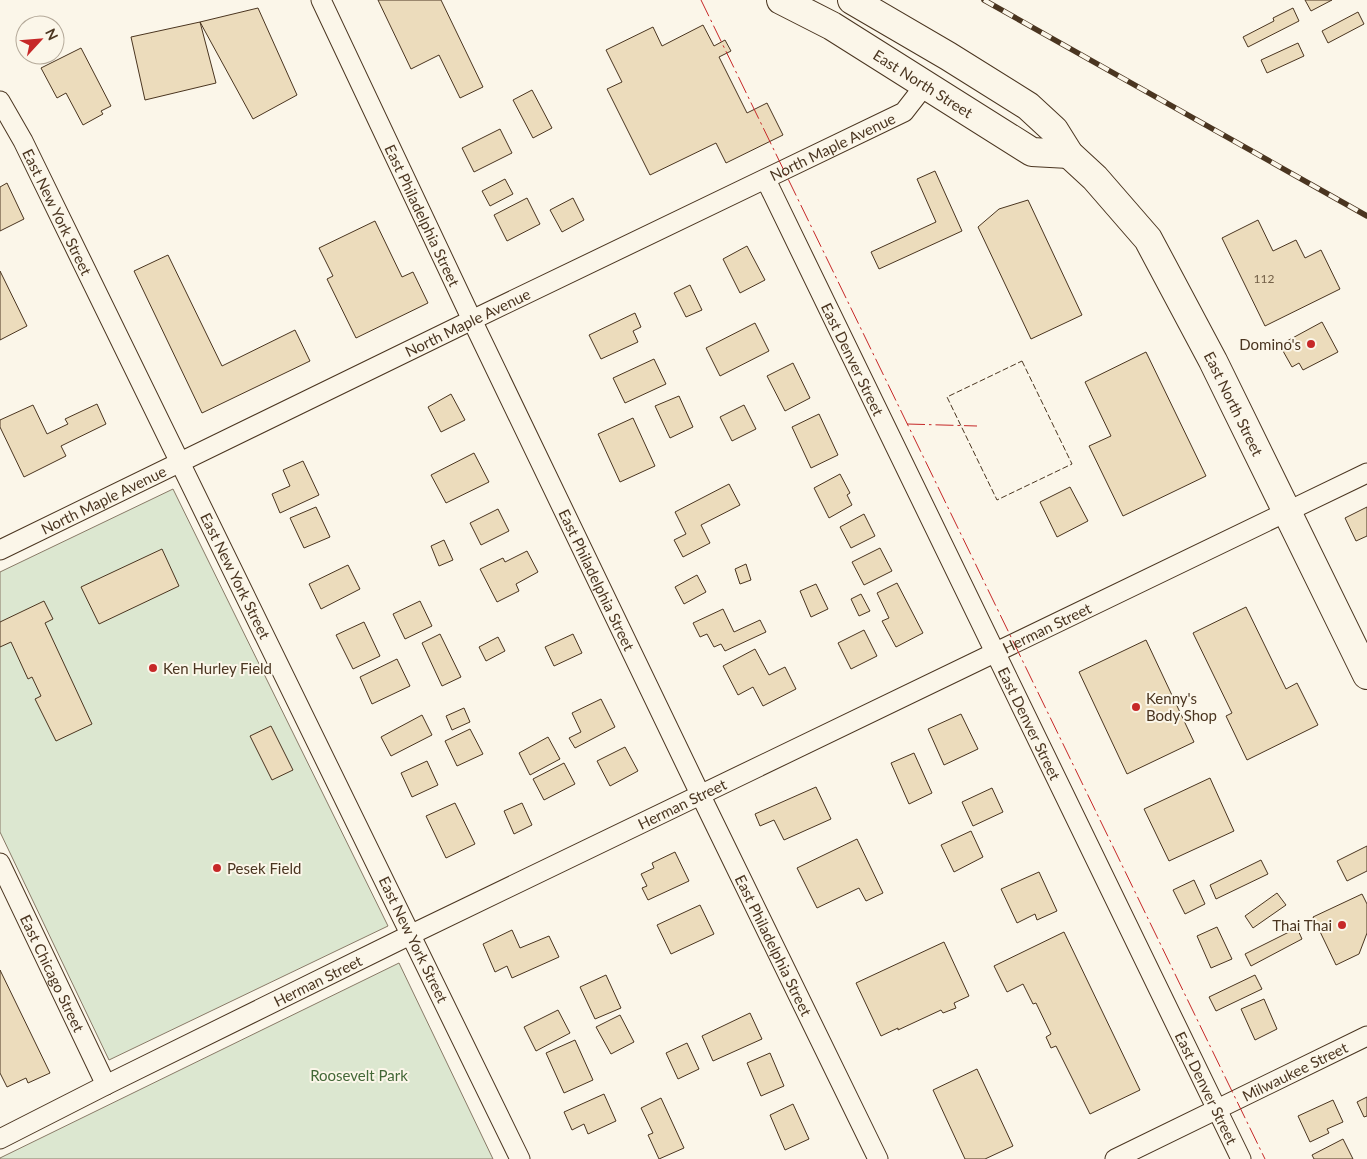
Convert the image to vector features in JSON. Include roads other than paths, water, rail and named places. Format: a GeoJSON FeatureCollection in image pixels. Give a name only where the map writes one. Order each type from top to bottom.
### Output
{"type":"FeatureCollection","features":[{"type":"Feature","properties":{"kind":"main road","name":"East North Street"},"geometry":{"type":"LineString","coordinates":[[781,0],[832,26],[1032,152],[1070,154]]}},
{"type":"Feature","properties":{"kind":"main road","name":"East North Street"},"geometry":{"type":"LineString","coordinates":[[852,0],[1020,101],[1054,130],[1070,154],[1107,191],[1148,238],[1205,344],[1367,675]]}},
{"type":"Feature","properties":{"kind":"main road"},"geometry":{"type":"LineString","coordinates":[[925,85],[936,72],[954,75],[1054,130]]}},
{"type":"Feature","properties":{"kind":"street","name":"East Philadelphia Street"},"geometry":{"type":"LineString","coordinates":[[321,0],[472,320],[878,1159]]}},
{"type":"Feature","properties":{"kind":"street","name":"North Maple Avenue"},"geometry":{"type":"LineString","coordinates":[[0,550],[904,112],[925,85]]}},
{"type":"Feature","properties":{"kind":"street","name":"East New York Street"},"geometry":{"type":"LineString","coordinates":[[0,101],[22,141],[181,462],[520,1159]]}},
{"type":"Feature","properties":{"kind":"street","name":"East Denver Street"},"geometry":{"type":"LineString","coordinates":[[766,180],[1241,1159]]}},
{"type":"Feature","properties":{"kind":"street","name":"Herman Street"},"geometry":{"type":"LineString","coordinates":[[0,1139],[412,934],[1367,473]]}},
{"type":"Feature","properties":{"kind":"street","name":"East Chicago Street"},"geometry":{"type":"LineString","coordinates":[[0,863],[106,1085]]}},
{"type":"Feature","properties":{"kind":"street","name":"Milwaukee Street"},"geometry":{"type":"LineString","coordinates":[[1115,1159],[1367,1036]]}},
{"type":"Feature","properties":{"kind":"railway"},"geometry":{"type":"LineString","coordinates":[[984,0],[1367,216]]}},
{"type":"Feature","properties":{"kind":"place","name":"Domino's"},"geometry":{"type":"Point","coordinates":[1311,344]}},
{"type":"Feature","properties":{"kind":"place","name":"Ken Hurley Field"},"geometry":{"type":"Point","coordinates":[153,668]}},
{"type":"Feature","properties":{"kind":"place","name":"Kenny's Body Shop"},"geometry":{"type":"Point","coordinates":[1136,707]}},
{"type":"Feature","properties":{"kind":"place","name":"Pesek Field"},"geometry":{"type":"Point","coordinates":[217,868]}},
{"type":"Feature","properties":{"kind":"place","name":"Thai Thai"},"geometry":{"type":"Point","coordinates":[1342,925]}},
{"type":"Feature","properties":{"kind":"park label","name":"Roosevelt Park"},"geometry":{"type":"Point","coordinates":[359,1075]}}]}
